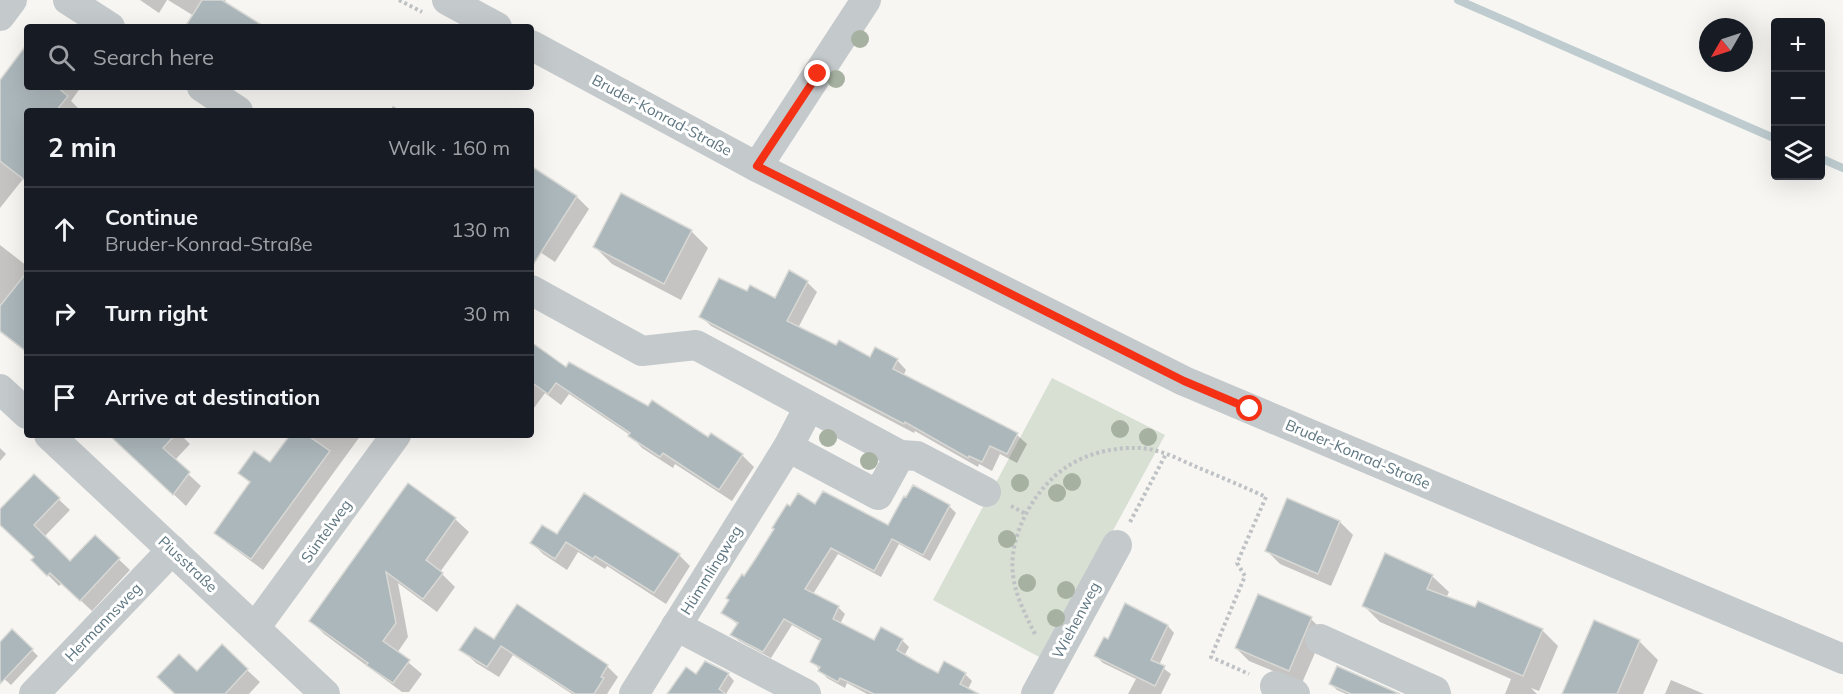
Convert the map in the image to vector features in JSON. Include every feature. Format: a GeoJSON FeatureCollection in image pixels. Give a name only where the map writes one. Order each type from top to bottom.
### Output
{"type":"FeatureCollection","features":[{"type":"Feature","properties":{"kind":"street"},"geometry":{"type":"LineString","coordinates":[[0,16],[12,0]]}},
{"type":"Feature","properties":{"kind":"street"},"geometry":{"type":"LineString","coordinates":[[68,0],[105,24]]}},
{"type":"Feature","properties":{"kind":"street"},"geometry":{"type":"LineString","coordinates":[[447,0],[491,24]]}},
{"type":"Feature","properties":{"kind":"street"},"geometry":{"type":"LineString","coordinates":[[757,166],[866,0]]}},
{"type":"Feature","properties":{"kind":"street","name":"Bruder-Konrad-Straße"},"geometry":{"type":"LineString","coordinates":[[534,47],[757,166],[1184,381],[1843,659]]}},
{"type":"Feature","properties":{"kind":"street"},"geometry":{"type":"LineString","coordinates":[[206,90],[234,108]]}},
{"type":"Feature","properties":{"kind":"street"},"geometry":{"type":"LineString","coordinates":[[534,292],[642,351],[696,345],[900,455],[917,456],[986,492]]}},
{"type":"Feature","properties":{"kind":"street"},"geometry":{"type":"LineString","coordinates":[[0,389],[24,411]]}},
{"type":"Feature","properties":{"kind":"street","name":"Hümmlingweg"},"geometry":{"type":"LineString","coordinates":[[634,694],[788,447],[809,407]]}},
{"type":"Feature","properties":{"kind":"street","name":"Piusstraße"},"geometry":{"type":"LineString","coordinates":[[52,438],[326,694]]}},
{"type":"Feature","properties":{"kind":"street","name":"Süntelweg"},"geometry":{"type":"LineString","coordinates":[[255,627],[394,438]]}},
{"type":"Feature","properties":{"kind":"street"},"geometry":{"type":"LineString","coordinates":[[788,447],[878,495],[900,455]]}},
{"type":"Feature","properties":{"kind":"street","name":"Wiehenweg"},"geometry":{"type":"LineString","coordinates":[[1036,694],[1117,545]]}},
{"type":"Feature","properties":{"kind":"street","name":"Hermannsweg"},"geometry":{"type":"LineString","coordinates":[[34,694],[172,550]]}},
{"type":"Feature","properties":{"kind":"street"},"geometry":{"type":"LineString","coordinates":[[676,626],[806,694]]}},
{"type":"Feature","properties":{"kind":"street"},"geometry":{"type":"LineString","coordinates":[[1320,639],[1435,691],[1436,694]]}},
{"type":"Feature","properties":{"kind":"path"},"geometry":{"type":"LineString","coordinates":[[1057,656],[1035,634],[1019,603],[1013,573],[1014,542],[1026,514],[1043,488],[1069,465],[1107,450],[1140,448],[1166,454],[1266,496],[1237,563],[1245,576],[1210,657],[1285,690]]}},
{"type":"Feature","properties":{"kind":"path"},"geometry":{"type":"LineString","coordinates":[[1117,545],[1166,454]]}},
{"type":"Feature","properties":{"kind":"shaded area"},"geometry":{"type":"Polygon","coordinates":[[[1052,378],[1165,435],[1043,659],[933,600],[1052,378]]]}},
{"type":"Feature","properties":{"kind":"building"},"geometry":{"type":"Polygon","coordinates":[[[202,0],[222,0],[260,24],[187,24],[202,0]]]}},
{"type":"Feature","properties":{"kind":"building"},"geometry":{"type":"Polygon","coordinates":[[[24,48],[24,90],[61,90],[68,96],[58,108],[24,108],[24,180],[0,161],[0,80],[24,48]]]}},
{"type":"Feature","properties":{"kind":"building"},"geometry":{"type":"Polygon","coordinates":[[[534,168],[577,196],[534,263],[534,168]]]}},
{"type":"Feature","properties":{"kind":"building"},"geometry":{"type":"Polygon","coordinates":[[[621,193],[692,230],[664,284],[593,247],[621,193]]]}},
{"type":"Feature","properties":{"kind":"building"},"geometry":{"type":"Polygon","coordinates":[[[789,270],[808,281],[787,321],[836,345],[839,340],[870,357],[875,347],[898,359],[893,369],[1018,433],[1007,454],[990,446],[982,462],[969,456],[968,458],[905,422],[904,424],[699,317],[719,278],[747,291],[750,285],[775,298],[789,270]]]}},
{"type":"Feature","properties":{"kind":"building"},"geometry":{"type":"Polygon","coordinates":[[[24,276],[24,350],[0,331],[0,306],[24,276]]]}},
{"type":"Feature","properties":{"kind":"building"},"geometry":{"type":"Polygon","coordinates":[[[534,344],[566,367],[569,362],[648,406],[652,400],[708,437],[711,433],[743,454],[719,490],[663,453],[660,457],[628,436],[630,433],[556,383],[548,394],[534,384],[534,344]]]}},
{"type":"Feature","properties":{"kind":"building"},"geometry":{"type":"Polygon","coordinates":[[[112,438],[172,438],[163,448],[190,472],[173,495],[112,438]]]}},
{"type":"Feature","properties":{"kind":"building"},"geometry":{"type":"Polygon","coordinates":[[[288,438],[311,438],[330,451],[251,559],[214,533],[250,482],[238,473],[254,451],[270,462],[288,438]]]}},
{"type":"Feature","properties":{"kind":"building"},"geometry":{"type":"Polygon","coordinates":[[[34,474],[60,498],[34,525],[70,561],[95,535],[120,558],[80,601],[50,573],[47,576],[31,560],[34,557],[0,525],[0,509],[34,474]]]}},
{"type":"Feature","properties":{"kind":"building"},"geometry":{"type":"Polygon","coordinates":[[[408,483],[456,518],[426,560],[443,573],[423,599],[386,572],[396,623],[383,641],[410,660],[393,683],[309,621],[408,483]]]}},
{"type":"Feature","properties":{"kind":"building"},"geometry":{"type":"Polygon","coordinates":[[[913,485],[950,505],[923,555],[892,539],[874,571],[831,548],[805,589],[839,606],[833,619],[874,640],[881,627],[903,639],[897,650],[917,662],[938,673],[944,661],[966,673],[960,684],[979,694],[874,694],[840,678],[838,682],[818,671],[820,667],[810,662],[821,639],[784,619],[763,652],[730,635],[738,623],[721,613],[729,600],[726,598],[756,558],[787,504],[790,506],[798,493],[815,504],[823,491],[888,525],[904,496],[906,497],[913,485]]]}},
{"type":"Feature","properties":{"kind":"building"},"geometry":{"type":"Polygon","coordinates":[[[584,493],[680,554],[654,593],[595,556],[593,559],[566,542],[555,559],[530,543],[542,525],[557,534],[584,493]]]}},
{"type":"Feature","properties":{"kind":"building"},"geometry":{"type":"Polygon","coordinates":[[[1287,498],[1340,521],[1318,574],[1265,551],[1287,498]]]}},
{"type":"Feature","properties":{"kind":"building"},"geometry":{"type":"Polygon","coordinates":[[[1385,553],[1433,575],[1427,589],[1475,607],[1478,601],[1543,629],[1523,676],[1362,606],[1385,553]]]}},
{"type":"Feature","properties":{"kind":"building"},"geometry":{"type":"Polygon","coordinates":[[[1258,594],[1312,617],[1289,671],[1235,648],[1258,594]]]}},
{"type":"Feature","properties":{"kind":"building"},"geometry":{"type":"Polygon","coordinates":[[[1125,603],[1168,625],[1151,660],[1165,666],[1155,686],[1094,656],[1104,637],[1108,639],[1125,603]]]}},
{"type":"Feature","properties":{"kind":"building"},"geometry":{"type":"Polygon","coordinates":[[[517,604],[608,665],[601,677],[604,678],[594,694],[575,694],[501,646],[487,667],[459,650],[475,627],[494,639],[517,604]]]}},
{"type":"Feature","properties":{"kind":"building"},"geometry":{"type":"Polygon","coordinates":[[[1594,620],[1640,640],[1617,694],[1562,694],[1594,620]]]}},
{"type":"Feature","properties":{"kind":"building"},"geometry":{"type":"Polygon","coordinates":[[[12,629],[33,649],[0,684],[0,642],[12,629]]]}},
{"type":"Feature","properties":{"kind":"building"},"geometry":{"type":"Polygon","coordinates":[[[222,644],[248,669],[225,694],[175,694],[157,677],[179,654],[197,671],[222,644]]]}},
{"type":"Feature","properties":{"kind":"building"},"geometry":{"type":"Polygon","coordinates":[[[705,661],[729,673],[719,689],[726,694],[667,694],[686,667],[696,674],[705,661]]]}},
{"type":"Feature","properties":{"kind":"building"},"geometry":{"type":"Polygon","coordinates":[[[1337,666],[1400,694],[1351,694],[1329,684],[1337,666]]]}},
{"type":"Feature","properties":{"kind":"waterway"},"geometry":{"type":"LineString","coordinates":[[1458,0],[1771,137]]}},
{"type":"Feature","properties":{"kind":"waterway"},"geometry":{"type":"LineString","coordinates":[[1825,160],[1843,168]]}},
{"type":"Feature","properties":{"kind":"route"},"geometry":{"type":"LineString","coordinates":[[818,74],[757,166],[1184,381],[1250,409]]}}]}
